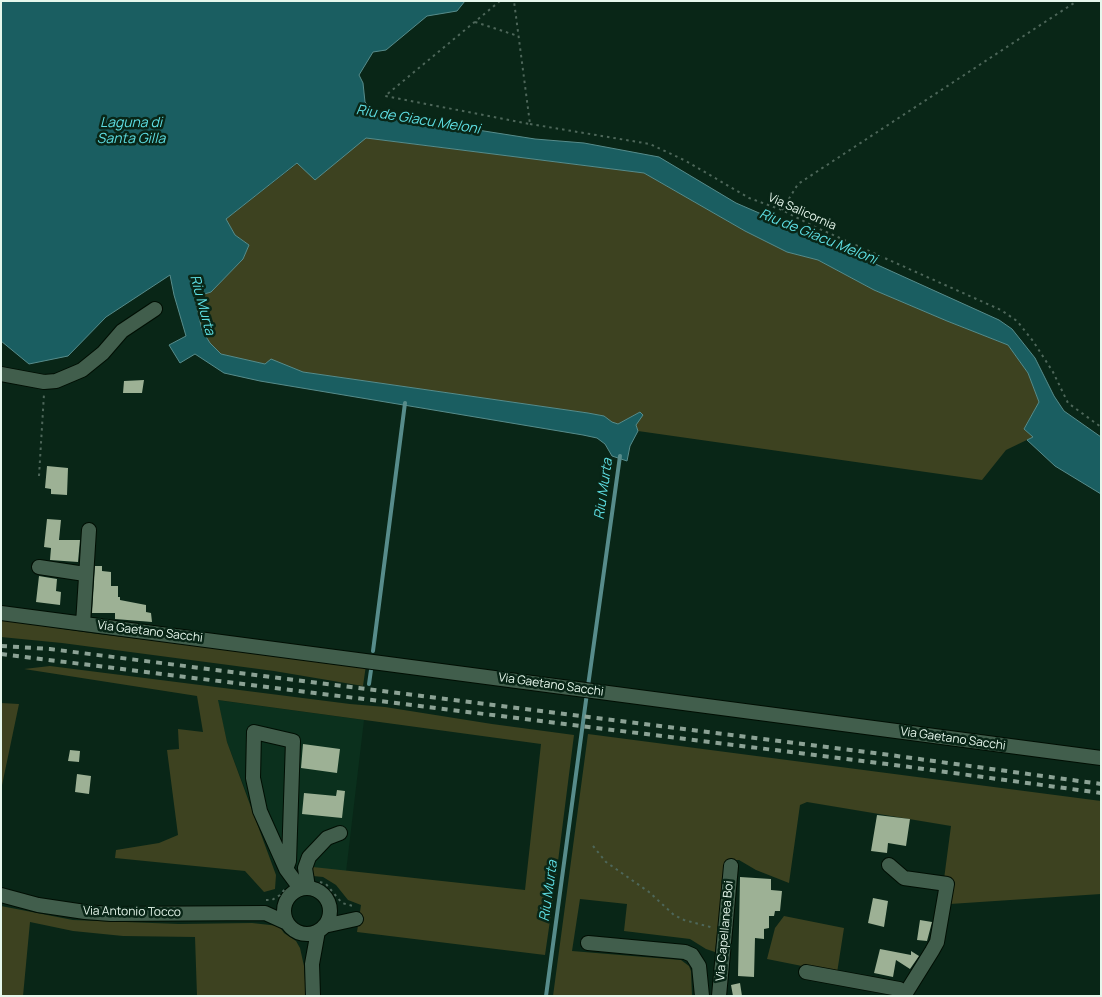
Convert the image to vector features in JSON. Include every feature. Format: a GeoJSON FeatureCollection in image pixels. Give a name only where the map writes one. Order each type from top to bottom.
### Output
{"type":"FeatureCollection","features":[{"type":"Feature","properties":{"kind":"street"},"geometry":{"type":"LineString","coordinates":[[1,374],[44,382],[56,381],[82,370],[103,353],[122,331],[155,309]]}},
{"type":"Feature","properties":{"kind":"street"},"geometry":{"type":"LineString","coordinates":[[83,624],[89,530]]}},
{"type":"Feature","properties":{"kind":"street"},"geometry":{"type":"LineString","coordinates":[[39,567],[85,574]]}},
{"type":"Feature","properties":{"kind":"street","name":"Via Gaetano Sacchi"},"geometry":{"type":"LineString","coordinates":[[1,614],[1101,758]]}},
{"type":"Feature","properties":{"kind":"street"},"geometry":{"type":"LineString","coordinates":[[286,869],[289,861],[293,741],[254,732],[253,778],[260,811],[286,869],[302,885],[322,892],[329,905],[330,912],[321,928],[312,964],[313,996]]}},
{"type":"Feature","properties":{"kind":"street"},"geometry":{"type":"LineString","coordinates":[[312,964],[283,911],[284,904],[293,892],[302,885],[304,868],[309,857],[327,838],[340,833]]}},
{"type":"Feature","properties":{"kind":"street"},"geometry":{"type":"LineString","coordinates":[[806,972],[899,989],[905,995],[937,942],[947,884],[904,878],[889,865]]}},
{"type":"Feature","properties":{"kind":"street","name":"Via Capellanea Boi"},"geometry":{"type":"LineString","coordinates":[[719,996],[731,866]]}},
{"type":"Feature","properties":{"kind":"street","name":"Via Antonio Tocco"},"geometry":{"type":"LineString","coordinates":[[1,895],[60,909],[111,914],[265,907],[284,904]]}},
{"type":"Feature","properties":{"kind":"street"},"geometry":{"type":"LineString","coordinates":[[292,928],[304,934],[356,919],[329,905]]}},
{"type":"Feature","properties":{"kind":"street","name":"Via Antonio Tocco"},"geometry":{"type":"LineString","coordinates":[[265,907],[292,928]]}},
{"type":"Feature","properties":{"kind":"street"},"geometry":{"type":"LineString","coordinates":[[588,942],[685,952],[692,955],[700,966],[702,996]]}},
{"type":"Feature","properties":{"kind":"path"},"geometry":{"type":"LineString","coordinates":[[474,22],[500,1]]}},
{"type":"Feature","properties":{"kind":"path"},"geometry":{"type":"LineString","coordinates":[[514,1],[530,124]]}},
{"type":"Feature","properties":{"kind":"path"},"geometry":{"type":"LineString","coordinates":[[782,210],[798,184],[1078,1]]}},
{"type":"Feature","properties":{"kind":"path"},"geometry":{"type":"LineString","coordinates":[[474,22],[518,36]]}},
{"type":"Feature","properties":{"kind":"path","name":"Via Salicornia"},"geometry":{"type":"LineString","coordinates":[[474,22],[384,96],[530,124],[650,144],[686,161],[749,198],[782,210],[813,226],[1001,310],[1017,321],[1033,342],[1053,372],[1068,403],[1101,427]]}},
{"type":"Feature","properties":{"kind":"path"},"geometry":{"type":"LineString","coordinates":[[39,476],[44,382]]}},
{"type":"Feature","properties":{"kind":"path"},"geometry":{"type":"LineString","coordinates":[[593,846],[606,862],[649,892],[674,915],[684,920],[713,927],[724,934]]}},
{"type":"Feature","properties":{"kind":"path"},"geometry":{"type":"LineString","coordinates":[[265,907],[286,889],[314,880],[326,884],[342,903],[353,906],[351,916]]}},
{"type":"Feature","properties":{"kind":"shaded area"},"geometry":{"type":"Polygon","coordinates":[[[365,138],[644,173],[745,231],[787,252],[818,260],[874,290],[1008,345],[1028,373],[1039,402],[1024,429],[1033,437],[1006,450],[982,480],[638,431],[636,425],[640,412],[618,424],[612,423],[604,416],[588,413],[303,372],[271,360],[265,364],[221,354],[210,343],[202,330],[195,300],[198,296],[211,292],[243,259],[249,245],[235,235],[226,219],[298,163],[316,179],[365,138]]]}},
{"type":"Feature","properties":{"kind":"shaded area"},"geometry":{"type":"Polygon","coordinates":[[[1,620],[98,634],[366,665],[363,686],[274,671],[62,643],[1,637],[1,620]]]}},
{"type":"Feature","properties":{"kind":"shaded area"},"geometry":{"type":"Polygon","coordinates":[[[50,666],[385,707],[574,735],[545,955],[357,932],[361,905],[348,900],[336,885],[323,877],[313,876],[313,867],[525,890],[541,744],[218,700],[227,742],[276,875],[275,889],[264,892],[245,871],[115,858],[116,850],[159,843],[178,835],[167,750],[179,749],[178,729],[203,732],[197,696],[24,669],[50,666]]]}},
{"type":"Feature","properties":{"kind":"shaded area"},"geometry":{"type":"Polygon","coordinates":[[[217,700],[364,720],[346,872],[273,862],[227,742],[217,700]]]}},
{"type":"Feature","properties":{"kind":"shaded area"},"geometry":{"type":"Polygon","coordinates":[[[1,703],[19,704],[1,790],[1,703]]]}},
{"type":"Feature","properties":{"kind":"shaded area"},"geometry":{"type":"Polygon","coordinates":[[[588,734],[1101,801],[1101,894],[950,904],[953,880],[944,879],[951,826],[807,802],[800,805],[789,883],[756,870],[739,860],[727,860],[715,952],[690,939],[624,931],[627,904],[580,899],[572,951],[681,960],[689,966],[691,971],[692,996],[553,996],[588,734]]]}},
{"type":"Feature","properties":{"kind":"shaded area"},"geometry":{"type":"Polygon","coordinates":[[[1,906],[73,920],[179,924],[252,923],[279,926],[284,933],[296,941],[300,948],[304,966],[306,996],[197,996],[195,937],[123,936],[73,931],[30,922],[23,996],[1,996],[1,906]]]}},
{"type":"Feature","properties":{"kind":"shaded area"},"geometry":{"type":"Polygon","coordinates":[[[784,916],[844,928],[837,973],[767,959],[775,928],[784,916]]]}},
{"type":"Feature","properties":{"kind":"water","name":"Laguna di Santa Gilla"},"geometry":{"type":"Polygon","coordinates":[[[1,1],[465,1],[457,11],[427,16],[386,50],[373,52],[359,75],[363,83],[365,102],[373,111],[382,115],[535,139],[584,143],[659,157],[736,203],[999,320],[1012,329],[1035,358],[1054,396],[1064,411],[1101,437],[1101,494],[1055,466],[1027,440],[1033,437],[1024,429],[1039,402],[1028,373],[1008,345],[874,290],[818,260],[787,252],[745,231],[644,173],[366,138],[315,180],[297,163],[226,219],[235,235],[249,245],[243,259],[211,292],[198,296],[195,300],[202,330],[210,343],[221,354],[265,364],[271,359],[303,372],[588,413],[604,416],[618,424],[640,412],[643,415],[636,425],[638,431],[630,446],[627,461],[612,456],[605,444],[597,438],[260,381],[224,373],[195,354],[180,363],[169,345],[186,336],[170,275],[106,317],[68,356],[29,364],[1,341],[1,1]]]}},
{"type":"Feature","properties":{"kind":"building"},"geometry":{"type":"Polygon","coordinates":[[[144,380],[142,393],[123,393],[124,381],[144,380]]]}},
{"type":"Feature","properties":{"kind":"building"},"geometry":{"type":"Polygon","coordinates":[[[47,466],[68,468],[67,495],[51,494],[51,489],[45,488],[47,466]]]}},
{"type":"Feature","properties":{"kind":"building"},"geometry":{"type":"Polygon","coordinates":[[[47,519],[61,520],[59,540],[80,540],[78,562],[50,560],[51,548],[44,547],[47,519]]]}},
{"type":"Feature","properties":{"kind":"building"},"geometry":{"type":"Polygon","coordinates":[[[95,566],[102,566],[102,571],[111,572],[111,586],[118,586],[118,597],[120,597],[120,600],[146,605],[146,612],[151,613],[152,622],[115,619],[115,613],[92,613],[95,566]]]}},
{"type":"Feature","properties":{"kind":"building"},"geometry":{"type":"Polygon","coordinates":[[[39,576],[57,579],[56,591],[61,592],[60,605],[36,602],[39,576]]]}},
{"type":"Feature","properties":{"kind":"building"},"geometry":{"type":"Polygon","coordinates":[[[303,744],[340,749],[337,773],[301,768],[303,744]]]}},
{"type":"Feature","properties":{"kind":"building"},"geometry":{"type":"Polygon","coordinates":[[[70,750],[80,751],[79,762],[68,761],[70,750]]]}},
{"type":"Feature","properties":{"kind":"building"},"geometry":{"type":"Polygon","coordinates":[[[77,774],[91,776],[89,794],[75,792],[77,774]]]}},
{"type":"Feature","properties":{"kind":"building"},"geometry":{"type":"Polygon","coordinates":[[[337,790],[345,791],[342,818],[302,814],[304,793],[336,796],[337,790]]]}},
{"type":"Feature","properties":{"kind":"building"},"geometry":{"type":"Polygon","coordinates":[[[877,815],[910,819],[906,846],[888,843],[887,853],[871,851],[877,815]]]}},
{"type":"Feature","properties":{"kind":"building"},"geometry":{"type":"Polygon","coordinates":[[[740,877],[771,879],[771,890],[782,891],[780,911],[775,911],[774,916],[769,916],[769,928],[764,929],[764,939],[755,938],[754,977],[738,976],[740,877]]]}},
{"type":"Feature","properties":{"kind":"building"},"geometry":{"type":"Polygon","coordinates":[[[873,898],[888,901],[884,927],[868,923],[873,898]]]}},
{"type":"Feature","properties":{"kind":"building"},"geometry":{"type":"Polygon","coordinates":[[[920,920],[932,922],[927,941],[917,940],[920,920]]]}},
{"type":"Feature","properties":{"kind":"building"},"geometry":{"type":"Polygon","coordinates":[[[880,949],[911,955],[911,951],[919,956],[910,969],[896,960],[893,977],[874,973],[880,949]]]}},
{"type":"Feature","properties":{"kind":"building"},"geometry":{"type":"Polygon","coordinates":[[[740,983],[742,996],[733,996],[731,985],[740,983]]]}},
{"type":"Feature","properties":{"kind":"waterway"},"geometry":{"type":"LineString","coordinates":[[373,651],[405,403]]}},
{"type":"Feature","properties":{"kind":"waterway","name":"Riu Murta"},"geometry":{"type":"LineString","coordinates":[[588,686],[620,456]]}},
{"type":"Feature","properties":{"kind":"waterway"},"geometry":{"type":"LineString","coordinates":[[369,684],[371,670]]}},
{"type":"Feature","properties":{"kind":"waterway","name":"Riu Murta"},"geometry":{"type":"LineString","coordinates":[[546,996],[587,693]]}},
{"type":"Feature","properties":{"kind":"railway"},"geometry":{"type":"LineString","coordinates":[[1,646],[50,649],[890,755],[1101,784]]}},
{"type":"Feature","properties":{"kind":"railway"},"geometry":{"type":"LineString","coordinates":[[1,654],[887,764],[1101,793]]}},
{"type":"Feature","properties":{"kind":"water label","name":"Riu de Giacu Meloni"},"geometry":{"type":"Point","coordinates":[418,120]}},
{"type":"Feature","properties":{"kind":"water label","name":"Riu de Giacu Meloni"},"geometry":{"type":"Point","coordinates":[818,237]}}]}
